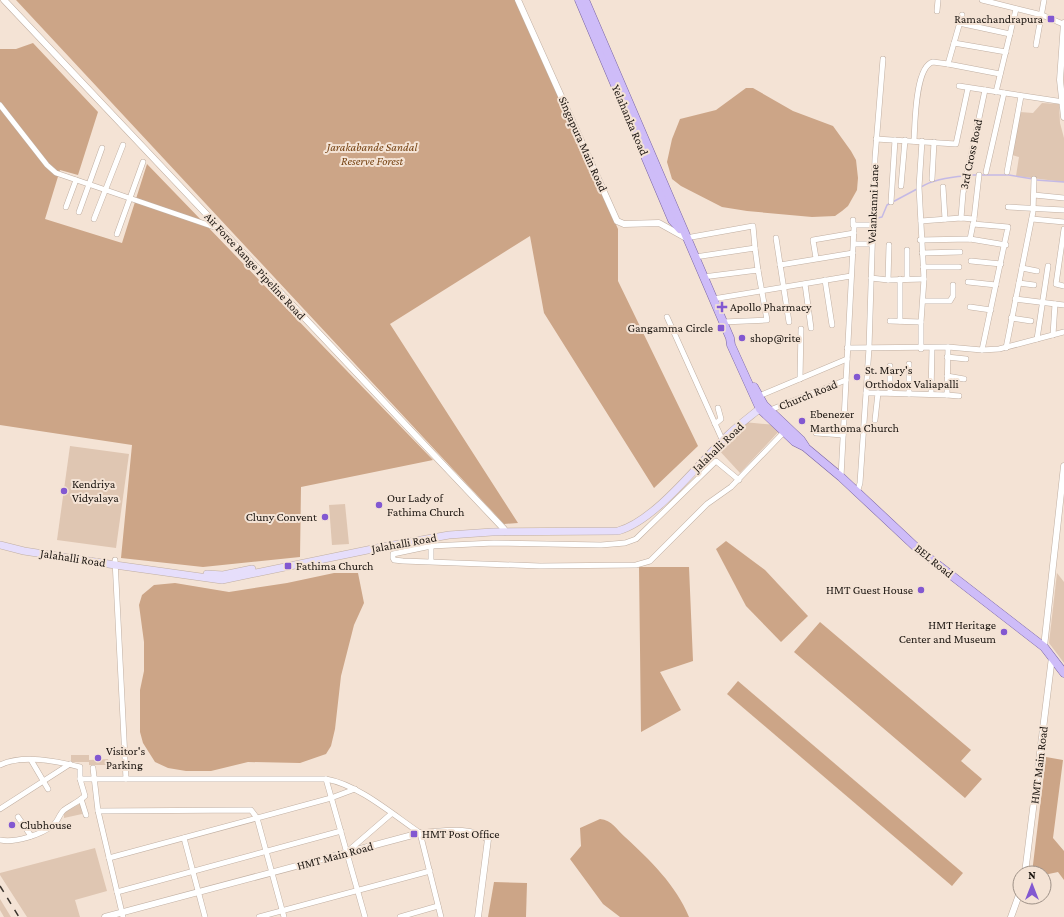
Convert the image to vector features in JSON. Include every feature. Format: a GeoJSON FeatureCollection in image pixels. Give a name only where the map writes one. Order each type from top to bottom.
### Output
{"type":"FeatureCollection","features":[{"type":"Feature","properties":{"kind":"main road","name":"Yelahanka Road"},"geometry":{"type":"LineString","coordinates":[[579,0],[730,338]]}},
{"type":"Feature","properties":{"kind":"main road","name":"Yelahanka Road"},"geometry":{"type":"LineString","coordinates":[[585,0],[635,125]]}},
{"type":"Feature","properties":{"kind":"main road","name":"BEL Road"},"geometry":{"type":"LineString","coordinates":[[730,338],[736,343],[762,404],[783,431],[841,477],[920,551],[1044,647],[1064,674]]}},
{"type":"Feature","properties":{"kind":"main road","name":"Jalahalli Road"},"geometry":{"type":"LineString","coordinates":[[504,530],[596,533],[618,531],[629,528],[656,509],[728,435],[762,404]]}},
{"type":"Feature","properties":{"kind":"main road","name":"Jalahalli Road"},"geometry":{"type":"LineString","coordinates":[[0,545],[15,547],[24,551],[115,562],[215,580],[230,579],[259,570],[426,539],[471,533],[504,530],[596,531],[618,529],[637,520],[721,437],[762,404]]}},
{"type":"Feature","properties":{"kind":"main road","name":"BEL Road"},"geometry":{"type":"LineString","coordinates":[[762,404],[801,440],[805,447]]}},
{"type":"Feature","properties":{"kind":"street","name":"Air Force Range Pipeline Road"},"geometry":{"type":"LineString","coordinates":[[4,0],[504,530]]}},
{"type":"Feature","properties":{"kind":"street","name":"Singapura Main Road"},"geometry":{"type":"LineString","coordinates":[[518,0],[617,221],[624,224],[659,223],[686,238]]}},
{"type":"Feature","properties":{"kind":"street"},"geometry":{"type":"LineString","coordinates":[[937,11],[938,0]]}},
{"type":"Feature","properties":{"kind":"street"},"geometry":{"type":"LineString","coordinates":[[983,0],[1042,15],[1064,24],[1060,80],[1064,117]]}},
{"type":"Feature","properties":{"kind":"street"},"geometry":{"type":"LineString","coordinates":[[1036,45],[1044,0]]}},
{"type":"Feature","properties":{"kind":"street"},"geometry":{"type":"LineString","coordinates":[[996,92],[1016,9]]}},
{"type":"Feature","properties":{"kind":"street"},"geometry":{"type":"LineString","coordinates":[[948,64],[962,15]]}},
{"type":"Feature","properties":{"kind":"street"},"geometry":{"type":"LineString","coordinates":[[959,23],[1010,34]]}},
{"type":"Feature","properties":{"kind":"street"},"geometry":{"type":"LineString","coordinates":[[954,43],[1006,52]]}},
{"type":"Feature","properties":{"kind":"street","name":"Velankanni Lane"},"geometry":{"type":"LineString","coordinates":[[857,493],[869,348],[876,139],[883,59]]}},
{"type":"Feature","properties":{"kind":"street"},"geometry":{"type":"LineString","coordinates":[[914,141],[918,88],[924,69],[933,62],[1000,74]]}},
{"type":"Feature","properties":{"kind":"street"},"geometry":{"type":"LineString","coordinates":[[959,86],[1063,102]]}},
{"type":"Feature","properties":{"kind":"street"},"geometry":{"type":"LineString","coordinates":[[876,139],[956,144],[968,88]]}},
{"type":"Feature","properties":{"kind":"street","name":"3rd Cross Road"},"geometry":{"type":"LineString","coordinates":[[961,218],[963,193],[985,90]]}},
{"type":"Feature","properties":{"kind":"street"},"geometry":{"type":"LineString","coordinates":[[986,172],[1004,93]]}},
{"type":"Feature","properties":{"kind":"street"},"geometry":{"type":"LineString","coordinates":[[1007,172],[1021,96]]}},
{"type":"Feature","properties":{"kind":"street"},"geometry":{"type":"LineString","coordinates":[[0,105],[47,165],[56,173],[220,229]]}},
{"type":"Feature","properties":{"kind":"street"},"geometry":{"type":"LineString","coordinates":[[891,202],[895,140]]}},
{"type":"Feature","properties":{"kind":"street"},"geometry":{"type":"LineString","coordinates":[[901,186],[905,140]]}},
{"type":"Feature","properties":{"kind":"street"},"geometry":{"type":"LineString","coordinates":[[921,349],[924,280],[920,240],[921,221],[919,187],[922,141]]}},
{"type":"Feature","properties":{"kind":"street"},"geometry":{"type":"LineString","coordinates":[[932,179],[934,142]]}},
{"type":"Feature","properties":{"kind":"street"},"geometry":{"type":"LineString","coordinates":[[94,220],[123,146]]}},
{"type":"Feature","properties":{"kind":"street"},"geometry":{"type":"LineString","coordinates":[[79,212],[102,148]]}},
{"type":"Feature","properties":{"kind":"street"},"geometry":{"type":"LineString","coordinates":[[117,234],[143,162]]}},
{"type":"Feature","properties":{"kind":"street"},"geometry":{"type":"LineString","coordinates":[[970,239],[979,175]]}},
{"type":"Feature","properties":{"kind":"street"},"geometry":{"type":"LineString","coordinates":[[1006,348],[1034,208],[1034,179]]}},
{"type":"Feature","properties":{"kind":"street"},"geometry":{"type":"LineString","coordinates":[[66,207],[76,180]]}},
{"type":"Feature","properties":{"kind":"street"},"geometry":{"type":"LineString","coordinates":[[943,187],[945,219]]}},
{"type":"Feature","properties":{"kind":"street"},"geometry":{"type":"LineString","coordinates":[[1034,195],[1064,198]]}},
{"type":"Feature","properties":{"kind":"street"},"geometry":{"type":"LineString","coordinates":[[1008,207],[1064,210]]}},
{"type":"Feature","properties":{"kind":"street"},"geometry":{"type":"LineString","coordinates":[[921,221],[961,218],[973,222],[1007,226],[1006,245],[982,350]]}},
{"type":"Feature","properties":{"kind":"street"},"geometry":{"type":"LineString","coordinates":[[1032,219],[1064,222]]}},
{"type":"Feature","properties":{"kind":"street"},"geometry":{"type":"LineString","coordinates":[[853,220],[853,225],[872,225]]}},
{"type":"Feature","properties":{"kind":"street"},"geometry":{"type":"LineString","coordinates":[[686,238],[753,226],[758,270],[767,320],[722,322]]}},
{"type":"Feature","properties":{"kind":"street"},"geometry":{"type":"LineString","coordinates":[[1064,229],[1056,284],[1064,286]]}},
{"type":"Feature","properties":{"kind":"street"},"geometry":{"type":"LineString","coordinates":[[816,258],[813,240],[854,230],[841,477]]}},
{"type":"Feature","properties":{"kind":"street"},"geometry":{"type":"LineString","coordinates":[[776,238],[789,322]]}},
{"type":"Feature","properties":{"kind":"street"},"geometry":{"type":"LineString","coordinates":[[920,240],[970,239],[1006,245]]}},
{"type":"Feature","properties":{"kind":"street"},"geometry":{"type":"LineString","coordinates":[[854,244],[872,244]]}},
{"type":"Feature","properties":{"kind":"street"},"geometry":{"type":"LineString","coordinates":[[888,280],[889,245]]}},
{"type":"Feature","properties":{"kind":"street"},"geometry":{"type":"LineString","coordinates":[[695,257],[755,248]]}},
{"type":"Feature","properties":{"kind":"street"},"geometry":{"type":"LineString","coordinates":[[907,250],[908,280]]}},
{"type":"Feature","properties":{"kind":"street"},"geometry":{"type":"LineString","coordinates":[[922,253],[960,252]]}},
{"type":"Feature","properties":{"kind":"street"},"geometry":{"type":"LineString","coordinates":[[780,265],[853,253]]}},
{"type":"Feature","properties":{"kind":"street"},"geometry":{"type":"LineString","coordinates":[[971,261],[1001,264]]}},
{"type":"Feature","properties":{"kind":"street"},"geometry":{"type":"LineString","coordinates":[[1037,339],[1048,266]]}},
{"type":"Feature","properties":{"kind":"street"},"geometry":{"type":"LineString","coordinates":[[923,267],[959,267]]}},
{"type":"Feature","properties":{"kind":"street"},"geometry":{"type":"LineString","coordinates":[[1022,268],[1037,270]]}},
{"type":"Feature","properties":{"kind":"street"},"geometry":{"type":"LineString","coordinates":[[703,277],[758,270]]}},
{"type":"Feature","properties":{"kind":"street"},"geometry":{"type":"LineString","coordinates":[[713,299],[851,276]]}},
{"type":"Feature","properties":{"kind":"street"},"geometry":{"type":"LineString","coordinates":[[871,278],[888,280],[924,280]]}},
{"type":"Feature","properties":{"kind":"street"},"geometry":{"type":"LineString","coordinates":[[825,280],[832,325]]}},
{"type":"Feature","properties":{"kind":"street"},"geometry":{"type":"LineString","coordinates":[[900,280],[900,321]]}},
{"type":"Feature","properties":{"kind":"street"},"geometry":{"type":"LineString","coordinates":[[968,282],[996,285]]}},
{"type":"Feature","properties":{"kind":"street"},"geometry":{"type":"LineString","coordinates":[[1019,283],[1034,285]]}},
{"type":"Feature","properties":{"kind":"street"},"geometry":{"type":"LineString","coordinates":[[805,284],[812,328]]}},
{"type":"Feature","properties":{"kind":"street"},"geometry":{"type":"LineString","coordinates":[[922,301],[950,301],[953,285]]}},
{"type":"Feature","properties":{"kind":"street"},"geometry":{"type":"LineString","coordinates":[[1015,299],[1064,305]]}},
{"type":"Feature","properties":{"kind":"street"},"geometry":{"type":"LineString","coordinates":[[1053,335],[1055,304]]}},
{"type":"Feature","properties":{"kind":"street"},"geometry":{"type":"LineString","coordinates":[[970,307],[991,310]]}},
{"type":"Feature","properties":{"kind":"street"},"geometry":{"type":"LineString","coordinates":[[667,317],[721,437]]}},
{"type":"Feature","properties":{"kind":"street"},"geometry":{"type":"LineString","coordinates":[[1011,318],[1031,321]]}},
{"type":"Feature","properties":{"kind":"street"},"geometry":{"type":"LineString","coordinates":[[890,321],[921,322]]}},
{"type":"Feature","properties":{"kind":"street"},"geometry":{"type":"LineString","coordinates":[[800,329],[800,379]]}},
{"type":"Feature","properties":{"kind":"street"},"geometry":{"type":"LineString","coordinates":[[848,348],[921,349],[948,347],[982,350],[1006,348],[1064,332]]}},
{"type":"Feature","properties":{"kind":"street"},"geometry":{"type":"LineString","coordinates":[[946,395],[948,347]]}},
{"type":"Feature","properties":{"kind":"street"},"geometry":{"type":"LineString","coordinates":[[931,394],[932,348]]}},
{"type":"Feature","properties":{"kind":"street"},"geometry":{"type":"LineString","coordinates":[[947,357],[966,359]]}},
{"type":"Feature","properties":{"kind":"street"},"geometry":{"type":"LineString","coordinates":[[762,404],[800,379],[847,359]]}},
{"type":"Feature","properties":{"kind":"street"},"geometry":{"type":"LineString","coordinates":[[909,364],[909,394]]}},
{"type":"Feature","properties":{"kind":"street"},"geometry":{"type":"LineString","coordinates":[[890,366],[890,393]]}},
{"type":"Feature","properties":{"kind":"street"},"geometry":{"type":"LineString","coordinates":[[947,376],[964,379]]}},
{"type":"Feature","properties":{"kind":"street","name":"Church Road"},"geometry":{"type":"LineString","coordinates":[[762,404],[846,380]]}},
{"type":"Feature","properties":{"kind":"street"},"geometry":{"type":"LineString","coordinates":[[866,393],[959,396]]}},
{"type":"Feature","properties":{"kind":"street"},"geometry":{"type":"LineString","coordinates":[[875,420],[878,393]]}},
{"type":"Feature","properties":{"kind":"street"},"geometry":{"type":"LineString","coordinates":[[715,424],[722,419],[718,408]]}},
{"type":"Feature","properties":{"kind":"street"},"geometry":{"type":"LineString","coordinates":[[737,481],[716,461],[636,539],[625,543],[601,545],[494,543],[431,546],[393,554],[392,556],[394,560],[540,566],[636,565],[650,560],[707,504],[737,481],[783,431]]}},
{"type":"Feature","properties":{"kind":"street"},"geometry":{"type":"LineString","coordinates":[[816,434],[843,435]]}},
{"type":"Feature","properties":{"kind":"street"},"geometry":{"type":"LineString","coordinates":[[1044,647],[1064,466]]}},
{"type":"Feature","properties":{"kind":"street"},"geometry":{"type":"LineString","coordinates":[[728,487],[737,481]]}},
{"type":"Feature","properties":{"kind":"street"},"geometry":{"type":"LineString","coordinates":[[431,546],[431,561]]}},
{"type":"Feature","properties":{"kind":"street"},"geometry":{"type":"LineString","coordinates":[[115,562],[126,779]]}},
{"type":"Feature","properties":{"kind":"street","name":"HMT Main Road"},"geometry":{"type":"LineString","coordinates":[[1026,865],[1052,657]]}},
{"type":"Feature","properties":{"kind":"street"},"geometry":{"type":"LineString","coordinates":[[31,760],[48,790]]}},
{"type":"Feature","properties":{"kind":"street"},"geometry":{"type":"LineString","coordinates":[[0,765],[6,762],[31,760],[70,764],[80,767],[80,779],[85,796],[62,812],[54,824],[39,834],[5,841],[0,840]]}},
{"type":"Feature","properties":{"kind":"street"},"geometry":{"type":"LineString","coordinates":[[0,810],[70,764]]}},
{"type":"Feature","properties":{"kind":"street"},"geometry":{"type":"LineString","coordinates":[[93,768],[98,810],[122,915]]}},
{"type":"Feature","properties":{"kind":"street"},"geometry":{"type":"LineString","coordinates":[[80,779],[326,779],[337,781],[355,789],[420,833],[441,917]]}},
{"type":"Feature","properties":{"kind":"street"},"geometry":{"type":"LineString","coordinates":[[326,779],[365,917]]}},
{"type":"Feature","properties":{"kind":"street"},"geometry":{"type":"LineString","coordinates":[[109,858],[331,798],[355,789]]}},
{"type":"Feature","properties":{"kind":"street"},"geometry":{"type":"LineString","coordinates":[[81,799],[86,815]]}},
{"type":"Feature","properties":{"kind":"street"},"geometry":{"type":"LineString","coordinates":[[98,810],[251,810],[256,818],[284,917]]}},
{"type":"Feature","properties":{"kind":"street"},"geometry":{"type":"LineString","coordinates":[[347,852],[391,814]]}},
{"type":"Feature","properties":{"kind":"street"},"geometry":{"type":"LineString","coordinates":[[18,817],[31,836]]}},
{"type":"Feature","properties":{"kind":"street"},"geometry":{"type":"LineString","coordinates":[[117,892],[341,831]]}},
{"type":"Feature","properties":{"kind":"street","name":"HMT Main Road"},"geometry":{"type":"LineString","coordinates":[[105,917],[122,915],[198,892],[420,833],[470,831],[480,833],[488,839],[478,917]]}},
{"type":"Feature","properties":{"kind":"street"},"geometry":{"type":"LineString","coordinates":[[184,838],[205,917]]}},
{"type":"Feature","properties":{"kind":"street"},"geometry":{"type":"LineString","coordinates":[[259,917],[430,871]]}},
{"type":"Feature","properties":{"kind":"street"},"geometry":{"type":"LineString","coordinates":[[1011,917],[1015,905]]}},
{"type":"Feature","properties":{"kind":"street"},"geometry":{"type":"LineString","coordinates":[[400,917],[438,906]]}},
{"type":"Feature","properties":{"kind":"shaded area"},"geometry":{"type":"Polygon","coordinates":[[[1042,103],[1059,104],[1060,123],[1064,138],[1064,182],[1016,176],[1019,157],[1012,155],[1020,112],[1033,113],[1042,103]]]}},
{"type":"Feature","properties":{"kind":"shaded area"},"geometry":{"type":"Polygon","coordinates":[[[744,422],[776,425],[781,429],[740,473],[717,448],[744,422]]]}},
{"type":"Feature","properties":{"kind":"shaded area"},"geometry":{"type":"Polygon","coordinates":[[[70,446],[129,454],[116,548],[57,540],[70,446]]]}},
{"type":"Feature","properties":{"kind":"shaded area"},"geometry":{"type":"Polygon","coordinates":[[[345,504],[349,544],[332,545],[329,505],[345,504]]]}},
{"type":"Feature","properties":{"kind":"shaded area"},"geometry":{"type":"Polygon","coordinates":[[[1057,573],[1064,582],[1064,663],[1049,643],[1057,573]]]}},
{"type":"Feature","properties":{"kind":"shaded area"},"geometry":{"type":"Polygon","coordinates":[[[71,755],[89,755],[89,760],[108,759],[109,765],[89,765],[89,762],[71,762],[71,755]]]}},
{"type":"Feature","properties":{"kind":"shaded area"},"geometry":{"type":"Polygon","coordinates":[[[81,803],[82,814],[64,818],[64,813],[81,803]]]}},
{"type":"Feature","properties":{"kind":"shaded area"},"geometry":{"type":"Polygon","coordinates":[[[95,848],[107,891],[75,900],[80,917],[27,917],[0,875],[0,873],[95,848]]]}},
{"type":"Feature","properties":{"kind":"shaded area"},"geometry":{"type":"Polygon","coordinates":[[[0,899],[11,917],[4,917],[0,910],[0,899]]]}},
{"type":"Feature","properties":{"kind":"green space","name":"Jarakabande Sandal Reserve Forest"},"geometry":{"type":"Polygon","coordinates":[[[16,0],[515,0],[618,229],[618,281],[698,446],[654,488],[544,313],[530,236],[390,324],[518,523],[504,524],[16,0]]]}},
{"type":"Feature","properties":{"kind":"green space"},"geometry":{"type":"Polygon","coordinates":[[[33,43],[98,112],[78,175],[60,170],[45,219],[122,243],[147,164],[433,460],[301,487],[300,557],[203,567],[121,558],[132,445],[0,425],[0,49],[16,49],[33,43]]]}},
{"type":"Feature","properties":{"kind":"green space"},"geometry":{"type":"Polygon","coordinates":[[[746,88],[753,88],[793,111],[833,126],[856,160],[858,178],[857,190],[848,206],[842,211],[835,216],[812,217],[747,211],[722,207],[681,186],[672,179],[667,162],[672,139],[680,119],[716,110],[746,88]]]}},
{"type":"Feature","properties":{"kind":"green space"},"geometry":{"type":"Polygon","coordinates":[[[726,541],[765,570],[808,616],[781,642],[746,606],[716,549],[726,541]]]}},
{"type":"Feature","properties":{"kind":"green space"},"geometry":{"type":"Polygon","coordinates":[[[639,567],[689,567],[693,661],[660,672],[681,710],[641,732],[639,567]]]}},
{"type":"Feature","properties":{"kind":"green space"},"geometry":{"type":"Polygon","coordinates":[[[334,573],[358,573],[364,603],[354,625],[341,676],[335,729],[331,746],[326,754],[300,763],[248,762],[211,771],[186,771],[168,768],[155,762],[143,743],[140,732],[140,690],[144,671],[144,642],[139,605],[142,595],[154,585],[175,583],[229,592],[287,583],[334,573]]]}},
{"type":"Feature","properties":{"kind":"green space"},"geometry":{"type":"Polygon","coordinates":[[[820,622],[971,750],[961,761],[982,779],[965,798],[794,652],[820,622]]]}},
{"type":"Feature","properties":{"kind":"green space"},"geometry":{"type":"Polygon","coordinates":[[[738,681],[963,873],[952,886],[727,694],[738,681]]]}},
{"type":"Feature","properties":{"kind":"green space"},"geometry":{"type":"Polygon","coordinates":[[[1046,757],[1063,760],[1053,838],[1064,851],[1064,880],[1058,872],[1052,873],[1052,865],[1033,865],[1046,757]]]}},
{"type":"Feature","properties":{"kind":"green space"},"geometry":{"type":"Polygon","coordinates":[[[600,819],[608,821],[614,826],[653,864],[677,894],[689,917],[620,917],[603,904],[570,859],[581,846],[580,828],[600,819]]]}},
{"type":"Feature","properties":{"kind":"green space"},"geometry":{"type":"Polygon","coordinates":[[[494,882],[527,883],[526,917],[488,917],[494,882]]]}},
{"type":"Feature","properties":{"kind":"waterway"},"geometry":{"type":"LineString","coordinates":[[969,175],[977,175]]}},
{"type":"Feature","properties":{"kind":"waterway"},"geometry":{"type":"LineString","coordinates":[[981,175],[1009,175],[1033,179]]}},
{"type":"Feature","properties":{"kind":"waterway"},"geometry":{"type":"LineString","coordinates":[[921,187],[937,180],[965,176]]}},
{"type":"Feature","properties":{"kind":"waterway"},"geometry":{"type":"LineString","coordinates":[[1036,180],[1064,182]]}},
{"type":"Feature","properties":{"kind":"waterway"},"geometry":{"type":"LineString","coordinates":[[877,218],[882,217],[887,205],[917,189]]}},
{"type":"Feature","properties":{"kind":"railway"},"geometry":{"type":"LineString","coordinates":[[0,886],[19,917]]}},
{"type":"Feature","properties":{"kind":"place","name":"Ramachandrapura"},"geometry":{"type":"Point","coordinates":[1051,19]}},
{"type":"Feature","properties":{"kind":"place","name":"Apollo Pharmacy"},"geometry":{"type":"Point","coordinates":[722,307]}},
{"type":"Feature","properties":{"kind":"place","name":"Gangamma Circle"},"geometry":{"type":"Point","coordinates":[721,328]}},
{"type":"Feature","properties":{"kind":"place","name":"shop@rite"},"geometry":{"type":"Point","coordinates":[742,338]}},
{"type":"Feature","properties":{"kind":"place","name":"St. Mary's Orthodox Valiapalli"},"geometry":{"type":"Point","coordinates":[857,377]}},
{"type":"Feature","properties":{"kind":"place","name":"Ebenezer Marthoma Church"},"geometry":{"type":"Point","coordinates":[802,421]}},
{"type":"Feature","properties":{"kind":"place","name":"Kendriya Vidyalaya"},"geometry":{"type":"Point","coordinates":[64,491]}},
{"type":"Feature","properties":{"kind":"place","name":"Our Lady of Fathima Church"},"geometry":{"type":"Point","coordinates":[379,505]}},
{"type":"Feature","properties":{"kind":"place","name":"Cluny Convent"},"geometry":{"type":"Point","coordinates":[325,517]}},
{"type":"Feature","properties":{"kind":"place","name":"Fathima Church"},"geometry":{"type":"Point","coordinates":[288,566]}},
{"type":"Feature","properties":{"kind":"place","name":"HMT Guest House"},"geometry":{"type":"Point","coordinates":[921,590]}},
{"type":"Feature","properties":{"kind":"place","name":"HMT Heritage Center and Museum"},"geometry":{"type":"Point","coordinates":[1004,632]}},
{"type":"Feature","properties":{"kind":"place","name":"Visitor's Parking"},"geometry":{"type":"Point","coordinates":[98,758]}},
{"type":"Feature","properties":{"kind":"place","name":"Clubhouse"},"geometry":{"type":"Point","coordinates":[12,825]}},
{"type":"Feature","properties":{"kind":"place","name":"HMT Post Office"},"geometry":{"type":"Point","coordinates":[414,834]}}]}
